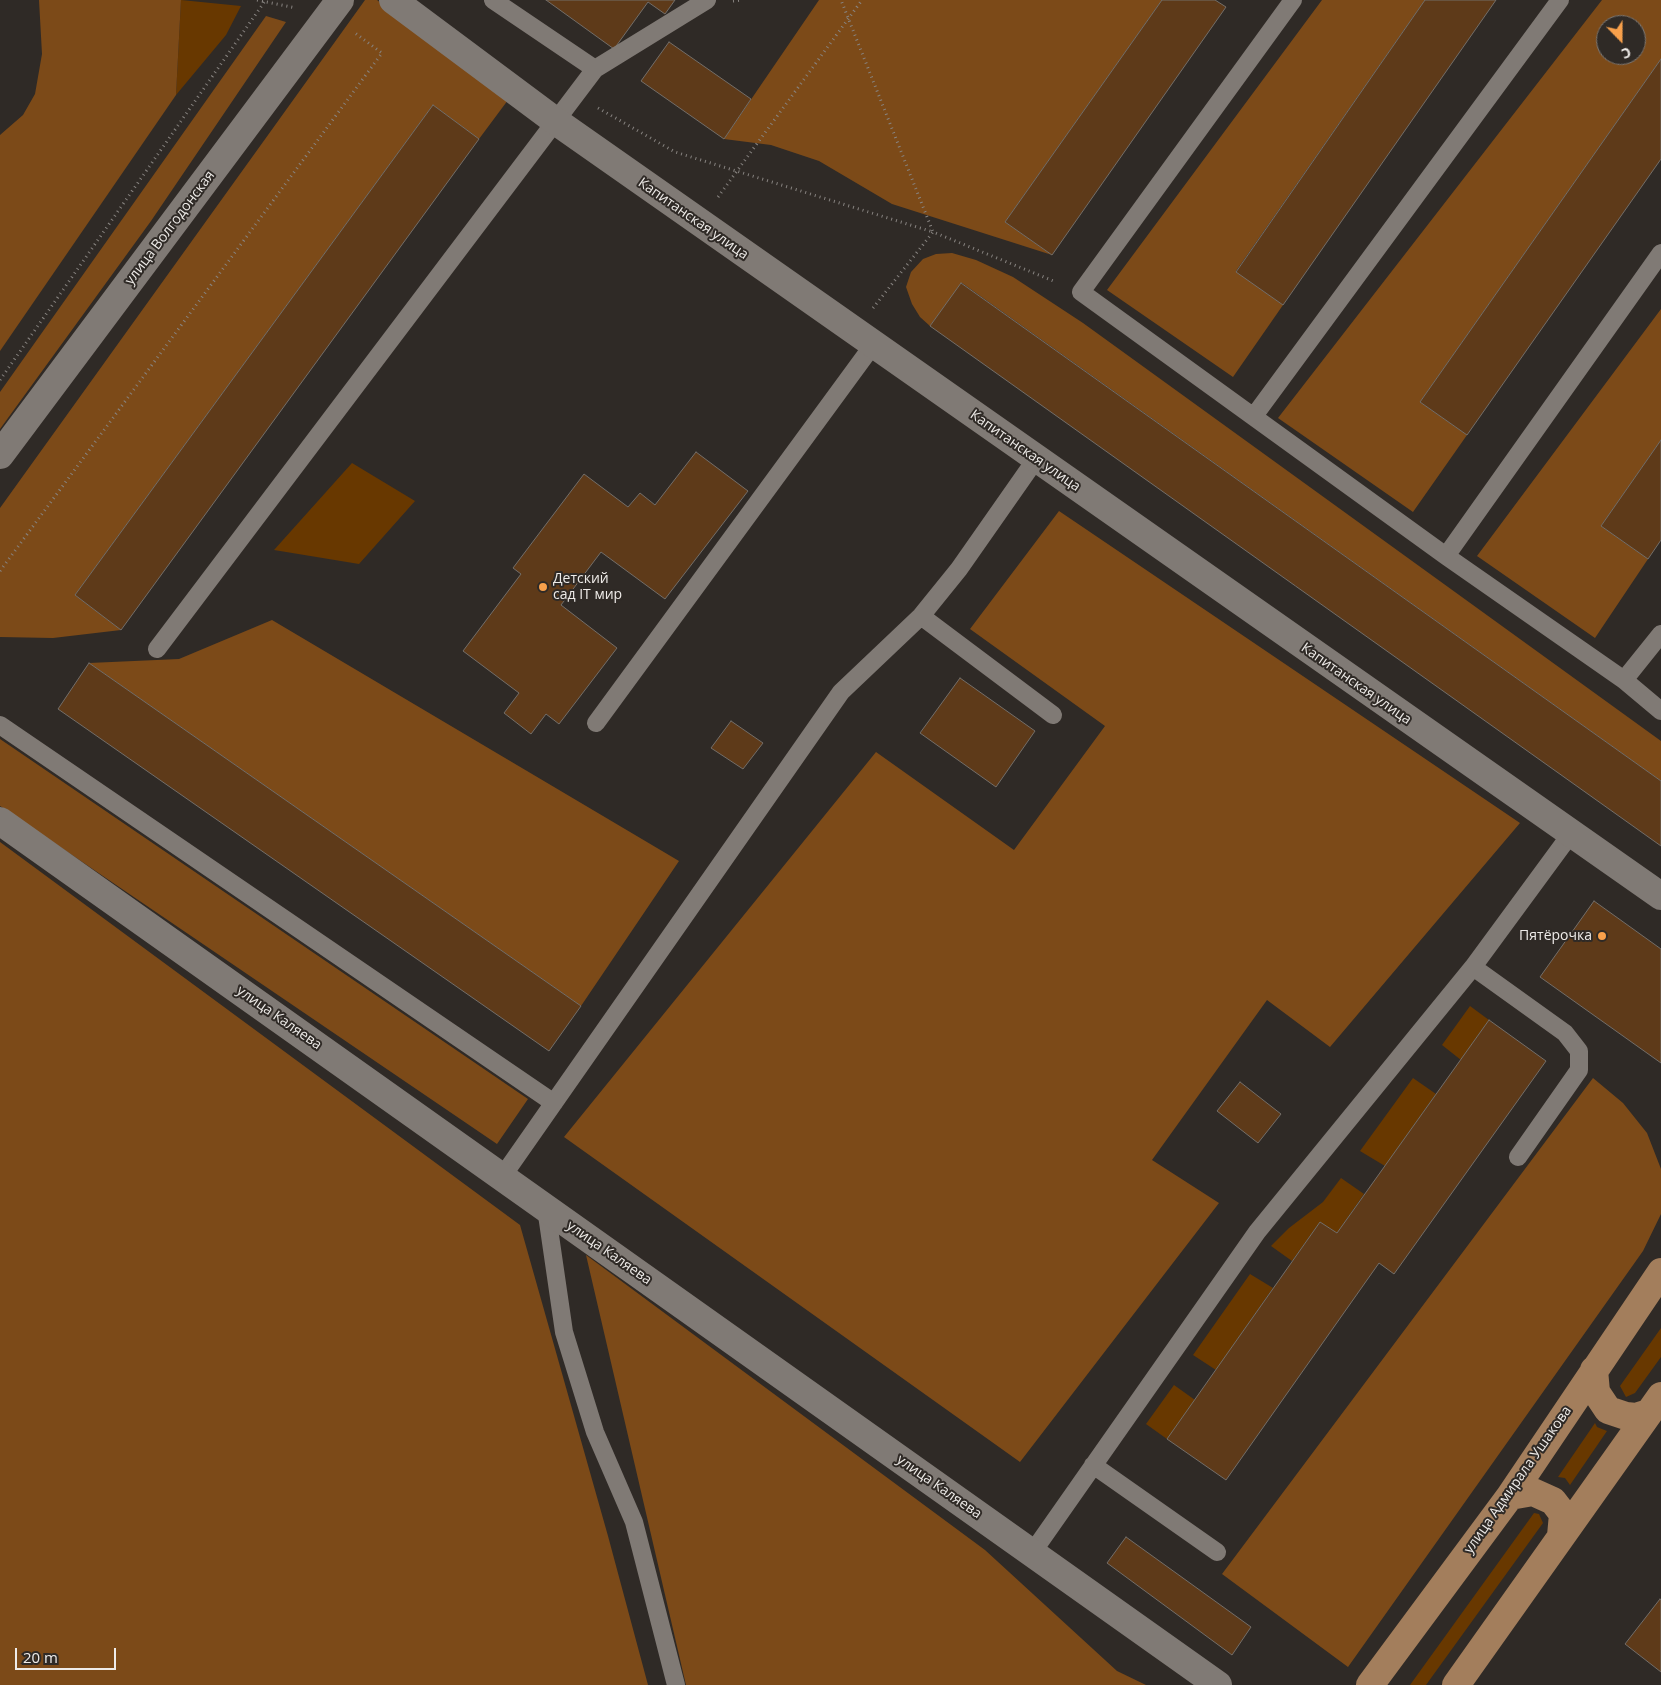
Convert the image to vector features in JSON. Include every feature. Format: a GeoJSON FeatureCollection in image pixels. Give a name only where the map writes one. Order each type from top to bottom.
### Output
{"type":"FeatureCollection","features":[{"type":"Feature","properties":{"kind":"main road","name":"улица Адмирала Ушакова"},"geometry":{"type":"LineString","coordinates":[[1370,1685],[1510,1496],[1661,1272]]}},
{"type":"Feature","properties":{"kind":"main road"},"geometry":{"type":"LineString","coordinates":[[1594,1370],[1596,1392],[1608,1410],[1636,1417],[1655,1405]]}},
{"type":"Feature","properties":{"kind":"main road"},"geometry":{"type":"LineString","coordinates":[[1456,1685],[1655,1405]]}},
{"type":"Feature","properties":{"kind":"main road"},"geometry":{"type":"LineString","coordinates":[[1510,1496],[1533,1492],[1553,1501],[1563,1514],[1562,1536]]}},
{"type":"Feature","properties":{"kind":"street","name":"Капитанская улица"},"geometry":{"type":"LineString","coordinates":[[393,0],[554,120],[699,223],[1661,896]]}},
{"type":"Feature","properties":{"kind":"street","name":"улица Волгодонская"},"geometry":{"type":"LineString","coordinates":[[0,455],[335,7]]}},
{"type":"Feature","properties":{"kind":"street","name":"улица Каляева"},"geometry":{"type":"LineString","coordinates":[[0,821],[1218,1685]]}},
{"type":"Feature","properties":{"kind":"lane"},"geometry":{"type":"LineString","coordinates":[[493,0],[594,69]]}},
{"type":"Feature","properties":{"kind":"lane"},"geometry":{"type":"LineString","coordinates":[[157,649],[594,69],[707,0]]}},
{"type":"Feature","properties":{"kind":"lane"},"geometry":{"type":"LineString","coordinates":[[1293,0],[1081,292],[1446,556],[1624,680],[1661,711]]}},
{"type":"Feature","properties":{"kind":"lane"},"geometry":{"type":"LineString","coordinates":[[1254,416],[1560,0]]}},
{"type":"Feature","properties":{"kind":"lane"},"geometry":{"type":"LineString","coordinates":[[1446,556],[1661,253]]}},
{"type":"Feature","properties":{"kind":"lane"},"geometry":{"type":"LineString","coordinates":[[596,723],[864,338]]}},
{"type":"Feature","properties":{"kind":"lane"},"geometry":{"type":"LineString","coordinates":[[502,1177],[841,692],[921,616],[959,569],[1036,459]]}},
{"type":"Feature","properties":{"kind":"lane"},"geometry":{"type":"LineString","coordinates":[[921,616],[1053,715]]}},
{"type":"Feature","properties":{"kind":"lane"},"geometry":{"type":"LineString","coordinates":[[1624,680],[1661,634]]}},
{"type":"Feature","properties":{"kind":"lane"},"geometry":{"type":"LineString","coordinates":[[0,725],[554,1103]]}},
{"type":"Feature","properties":{"kind":"lane"},"geometry":{"type":"LineString","coordinates":[[1032,1553],[1257,1232],[1473,967],[1570,834]]}},
{"type":"Feature","properties":{"kind":"lane"},"geometry":{"type":"LineString","coordinates":[[1473,967],[1565,1033],[1579,1051],[1579,1070],[1518,1156]]}},
{"type":"Feature","properties":{"kind":"lane"},"geometry":{"type":"LineString","coordinates":[[546,1208],[564,1332],[595,1432],[634,1522],[676,1685]]}},
{"type":"Feature","properties":{"kind":"lane"},"geometry":{"type":"LineString","coordinates":[[1093,1466],[1217,1552]]}},
{"type":"Feature","properties":{"kind":"path"},"geometry":{"type":"LineString","coordinates":[[0,380],[266,0]]}},
{"type":"Feature","properties":{"kind":"path"},"geometry":{"type":"LineString","coordinates":[[841,0],[933,232]]}},
{"type":"Feature","properties":{"kind":"path"},"geometry":{"type":"LineString","coordinates":[[699,223],[862,0]]}},
{"type":"Feature","properties":{"kind":"path"},"geometry":{"type":"LineString","coordinates":[[0,571],[382,54],[335,7]]}},
{"type":"Feature","properties":{"kind":"path"},"geometry":{"type":"LineString","coordinates":[[574,95],[675,152],[933,232],[1081,292]]}},
{"type":"Feature","properties":{"kind":"path"},"geometry":{"type":"LineString","coordinates":[[864,338],[933,232]]}},
{"type":"Feature","properties":{"kind":"shaded area"},"geometry":{"type":"Polygon","coordinates":[[[39,0],[181,0],[176,95],[0,351],[0,135],[23,115],[35,94],[42,54],[39,0]]]}},
{"type":"Feature","properties":{"kind":"shaded area"},"geometry":{"type":"Polygon","coordinates":[[[181,0],[241,6],[226,35],[176,95],[181,0]]]}},
{"type":"Feature","properties":{"kind":"shaded area"},"geometry":{"type":"Polygon","coordinates":[[[365,0],[377,0],[508,100],[479,139],[433,105],[75,595],[121,630],[53,638],[0,637],[0,508],[365,0]]]}},
{"type":"Feature","properties":{"kind":"shaded area"},"geometry":{"type":"Polygon","coordinates":[[[819,0],[1162,0],[1005,222],[1052,255],[892,204],[819,161],[771,145],[724,139],[819,0]]]}},
{"type":"Feature","properties":{"kind":"shaded area"},"geometry":{"type":"Polygon","coordinates":[[[1322,0],[1425,0],[1236,271],[1283,305],[1233,377],[1107,290],[1322,0]]]}},
{"type":"Feature","properties":{"kind":"shaded area"},"geometry":{"type":"Polygon","coordinates":[[[1602,0],[1661,0],[1661,59],[1420,402],[1467,435],[1413,512],[1278,418],[1602,0]]]}},
{"type":"Feature","properties":{"kind":"shaded area"},"geometry":{"type":"Polygon","coordinates":[[[266,16],[286,22],[151,221],[0,429],[0,392],[266,16]]]}},
{"type":"Feature","properties":{"kind":"shaded area"},"geometry":{"type":"Polygon","coordinates":[[[952,253],[976,260],[1013,277],[1083,323],[1661,741],[1661,781],[962,283],[930,326],[920,317],[912,304],[906,287],[911,272],[923,259],[936,254],[952,253]]]}},
{"type":"Feature","properties":{"kind":"shaded area"},"geometry":{"type":"Polygon","coordinates":[[[1661,309],[1661,440],[1601,526],[1648,559],[1595,638],[1477,556],[1661,309]]]}},
{"type":"Feature","properties":{"kind":"shaded area"},"geometry":{"type":"Polygon","coordinates":[[[352,463],[415,501],[359,564],[274,550],[352,463]]]}},
{"type":"Feature","properties":{"kind":"shaded area"},"geometry":{"type":"Polygon","coordinates":[[[1059,511],[1520,823],[1330,1047],[1267,1000],[1152,1160],[1219,1203],[1020,1462],[564,1137],[876,752],[1014,850],[1105,726],[970,629],[1059,511]]]}},
{"type":"Feature","properties":{"kind":"shaded area"},"geometry":{"type":"Polygon","coordinates":[[[272,620],[679,861],[581,1006],[89,663],[179,659],[272,620]]]}},
{"type":"Feature","properties":{"kind":"shaded area"},"geometry":{"type":"Polygon","coordinates":[[[0,739],[528,1099],[497,1144],[0,806],[0,739]]]}},
{"type":"Feature","properties":{"kind":"shaded area"},"geometry":{"type":"Polygon","coordinates":[[[0,842],[520,1225],[648,1685],[0,1685],[0,842]]]}},
{"type":"Feature","properties":{"kind":"shaded area"},"geometry":{"type":"Polygon","coordinates":[[[1470,1006],[1489,1020],[1461,1060],[1442,1045],[1470,1006]]]}},
{"type":"Feature","properties":{"kind":"shaded area"},"geometry":{"type":"Polygon","coordinates":[[[1413,1078],[1436,1094],[1385,1166],[1360,1151],[1413,1078]]]}},
{"type":"Feature","properties":{"kind":"shaded area"},"geometry":{"type":"Polygon","coordinates":[[[1593,1078],[1623,1103],[1647,1133],[1661,1169],[1661,1214],[1643,1251],[1348,1667],[1222,1574],[1593,1078]]]}},
{"type":"Feature","properties":{"kind":"shaded area"},"geometry":{"type":"Polygon","coordinates":[[[1341,1178],[1364,1194],[1337,1233],[1320,1222],[1292,1261],[1271,1246],[1289,1228],[1323,1202],[1341,1178]]]}},
{"type":"Feature","properties":{"kind":"shaded area"},"geometry":{"type":"Polygon","coordinates":[[[586,1255],[985,1550],[1117,1671],[1146,1685],[686,1685],[586,1255]]]}},
{"type":"Feature","properties":{"kind":"shaded area"},"geometry":{"type":"Polygon","coordinates":[[[1250,1274],[1273,1288],[1216,1370],[1193,1355],[1250,1274]]]}},
{"type":"Feature","properties":{"kind":"shaded area"},"geometry":{"type":"Polygon","coordinates":[[[1661,1328],[1661,1357],[1635,1393],[1626,1397],[1620,1386],[1661,1328]]]}},
{"type":"Feature","properties":{"kind":"shaded area"},"geometry":{"type":"Polygon","coordinates":[[[1174,1385],[1195,1400],[1167,1439],[1146,1424],[1174,1385]]]}},
{"type":"Feature","properties":{"kind":"shaded area"},"geometry":{"type":"Polygon","coordinates":[[[1595,1423],[1597,1427],[1607,1431],[1570,1485],[1565,1478],[1558,1477],[1595,1423]]]}},
{"type":"Feature","properties":{"kind":"shaded area"},"geometry":{"type":"Polygon","coordinates":[[[1534,1513],[1539,1514],[1543,1523],[1426,1685],[1410,1685],[1534,1513]]]}},
{"type":"Feature","properties":{"kind":"building"},"geometry":{"type":"Polygon","coordinates":[[[546,0],[675,0],[665,14],[648,2],[614,49],[546,0]]]}},
{"type":"Feature","properties":{"kind":"building"},"geometry":{"type":"Polygon","coordinates":[[[1162,0],[1215,0],[1226,7],[1052,255],[1005,222],[1162,0]]]}},
{"type":"Feature","properties":{"kind":"building"},"geometry":{"type":"Polygon","coordinates":[[[1425,0],[1496,0],[1283,305],[1236,272],[1425,0]]]}},
{"type":"Feature","properties":{"kind":"building"},"geometry":{"type":"Polygon","coordinates":[[[669,42],[751,99],[724,139],[641,81],[669,42]]]}},
{"type":"Feature","properties":{"kind":"building"},"geometry":{"type":"Polygon","coordinates":[[[1661,59],[1661,159],[1467,435],[1420,402],[1661,59]]]}},
{"type":"Feature","properties":{"kind":"building"},"geometry":{"type":"Polygon","coordinates":[[[433,105],[479,139],[121,630],[75,595],[433,105]]]}},
{"type":"Feature","properties":{"kind":"building"},"geometry":{"type":"Polygon","coordinates":[[[961,283],[1661,781],[1661,846],[930,326],[961,283]]]}},
{"type":"Feature","properties":{"kind":"building"},"geometry":{"type":"Polygon","coordinates":[[[1661,440],[1661,540],[1648,559],[1601,526],[1661,440]]]}},
{"type":"Feature","properties":{"kind":"building","name":"Детский сад IT мир"},"geometry":{"type":"Polygon","coordinates":[[[696,452],[748,491],[665,599],[601,552],[561,605],[617,648],[559,724],[546,714],[531,734],[504,713],[519,693],[463,651],[521,574],[513,568],[584,474],[628,507],[640,493],[655,505],[696,452]]]}},
{"type":"Feature","properties":{"kind":"building"},"geometry":{"type":"Polygon","coordinates":[[[89,663],[581,1006],[549,1051],[58,709],[89,663]]]}},
{"type":"Feature","properties":{"kind":"building"},"geometry":{"type":"Polygon","coordinates":[[[960,678],[1035,731],[996,787],[920,733],[960,678]]]}},
{"type":"Feature","properties":{"kind":"building"},"geometry":{"type":"Polygon","coordinates":[[[731,721],[763,743],[743,769],[711,748],[731,721]]]}},
{"type":"Feature","properties":{"kind":"building"},"geometry":{"type":"Polygon","coordinates":[[[1594,901],[1661,949],[1661,1063],[1540,977],[1594,901]]]}},
{"type":"Feature","properties":{"kind":"building"},"geometry":{"type":"Polygon","coordinates":[[[1489,1020],[1546,1061],[1394,1274],[1379,1263],[1226,1480],[1167,1439],[1320,1222],[1337,1233],[1489,1020]]]}},
{"type":"Feature","properties":{"kind":"building"},"geometry":{"type":"Polygon","coordinates":[[[1240,1082],[1281,1114],[1258,1143],[1217,1111],[1240,1082]]]}},
{"type":"Feature","properties":{"kind":"building"},"geometry":{"type":"Polygon","coordinates":[[[1126,1537],[1251,1627],[1232,1655],[1107,1563],[1126,1537]]]}},
{"type":"Feature","properties":{"kind":"building"},"geometry":{"type":"Polygon","coordinates":[[[1661,1600],[1661,1672],[1625,1644],[1661,1600]]]}},
{"type":"Feature","properties":{"kind":"place","name":"Детский сад IT мир"},"geometry":{"type":"Point","coordinates":[543,587]}},
{"type":"Feature","properties":{"kind":"place","name":"Пятёрочка"},"geometry":{"type":"Point","coordinates":[1602,936]}}]}
